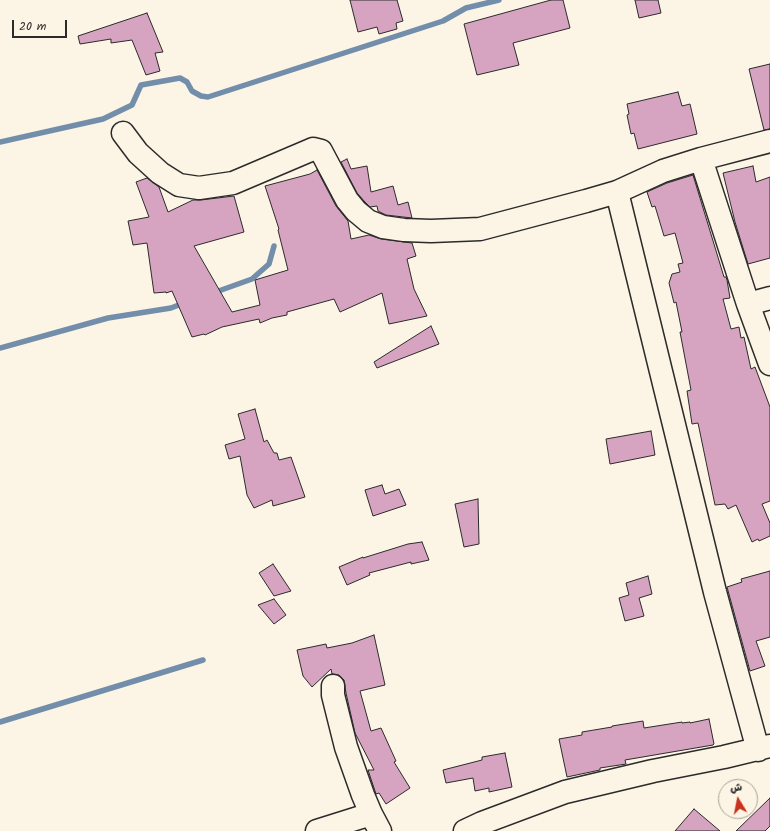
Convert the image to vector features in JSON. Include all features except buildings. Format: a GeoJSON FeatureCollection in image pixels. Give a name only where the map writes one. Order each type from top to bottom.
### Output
{"type":"FeatureCollection","features":[{"type":"Feature","properties":{"kind":"street"},"geometry":{"type":"LineString","coordinates":[[124,133],[138,153],[160,173],[179,185],[199,188],[233,183],[313,149],[321,151],[347,200],[356,211],[368,221],[383,227],[404,230],[431,231],[480,229],[617,192],[663,171],[701,159],[770,141]]}},
{"type":"Feature","properties":{"kind":"street"},"geometry":{"type":"LineString","coordinates":[[701,159],[748,304],[770,364]]}},
{"type":"Feature","properties":{"kind":"street"},"geometry":{"type":"LineString","coordinates":[[464,831],[565,792],[653,771],[764,748],[715,592],[617,192]]}},
{"type":"Feature","properties":{"kind":"street"},"geometry":{"type":"LineString","coordinates":[[748,304],[770,298]]}},
{"type":"Feature","properties":{"kind":"street"},"geometry":{"type":"LineString","coordinates":[[317,831],[375,822],[346,747],[333,695],[333,686]]}},
{"type":"Feature","properties":{"kind":"waterway"},"geometry":{"type":"LineString","coordinates":[[0,142],[103,119],[132,105],[141,85],[180,78],[187,82],[192,91],[201,96],[208,97],[443,21],[466,8],[499,0]]}},
{"type":"Feature","properties":{"kind":"waterway"},"geometry":{"type":"LineString","coordinates":[[213,293],[252,279],[269,264],[274,246]]}},
{"type":"Feature","properties":{"kind":"waterway"},"geometry":{"type":"LineString","coordinates":[[0,348],[108,318],[171,308],[184,303]]}},
{"type":"Feature","properties":{"kind":"waterway"},"geometry":{"type":"LineString","coordinates":[[0,722],[203,660]]}}]}
